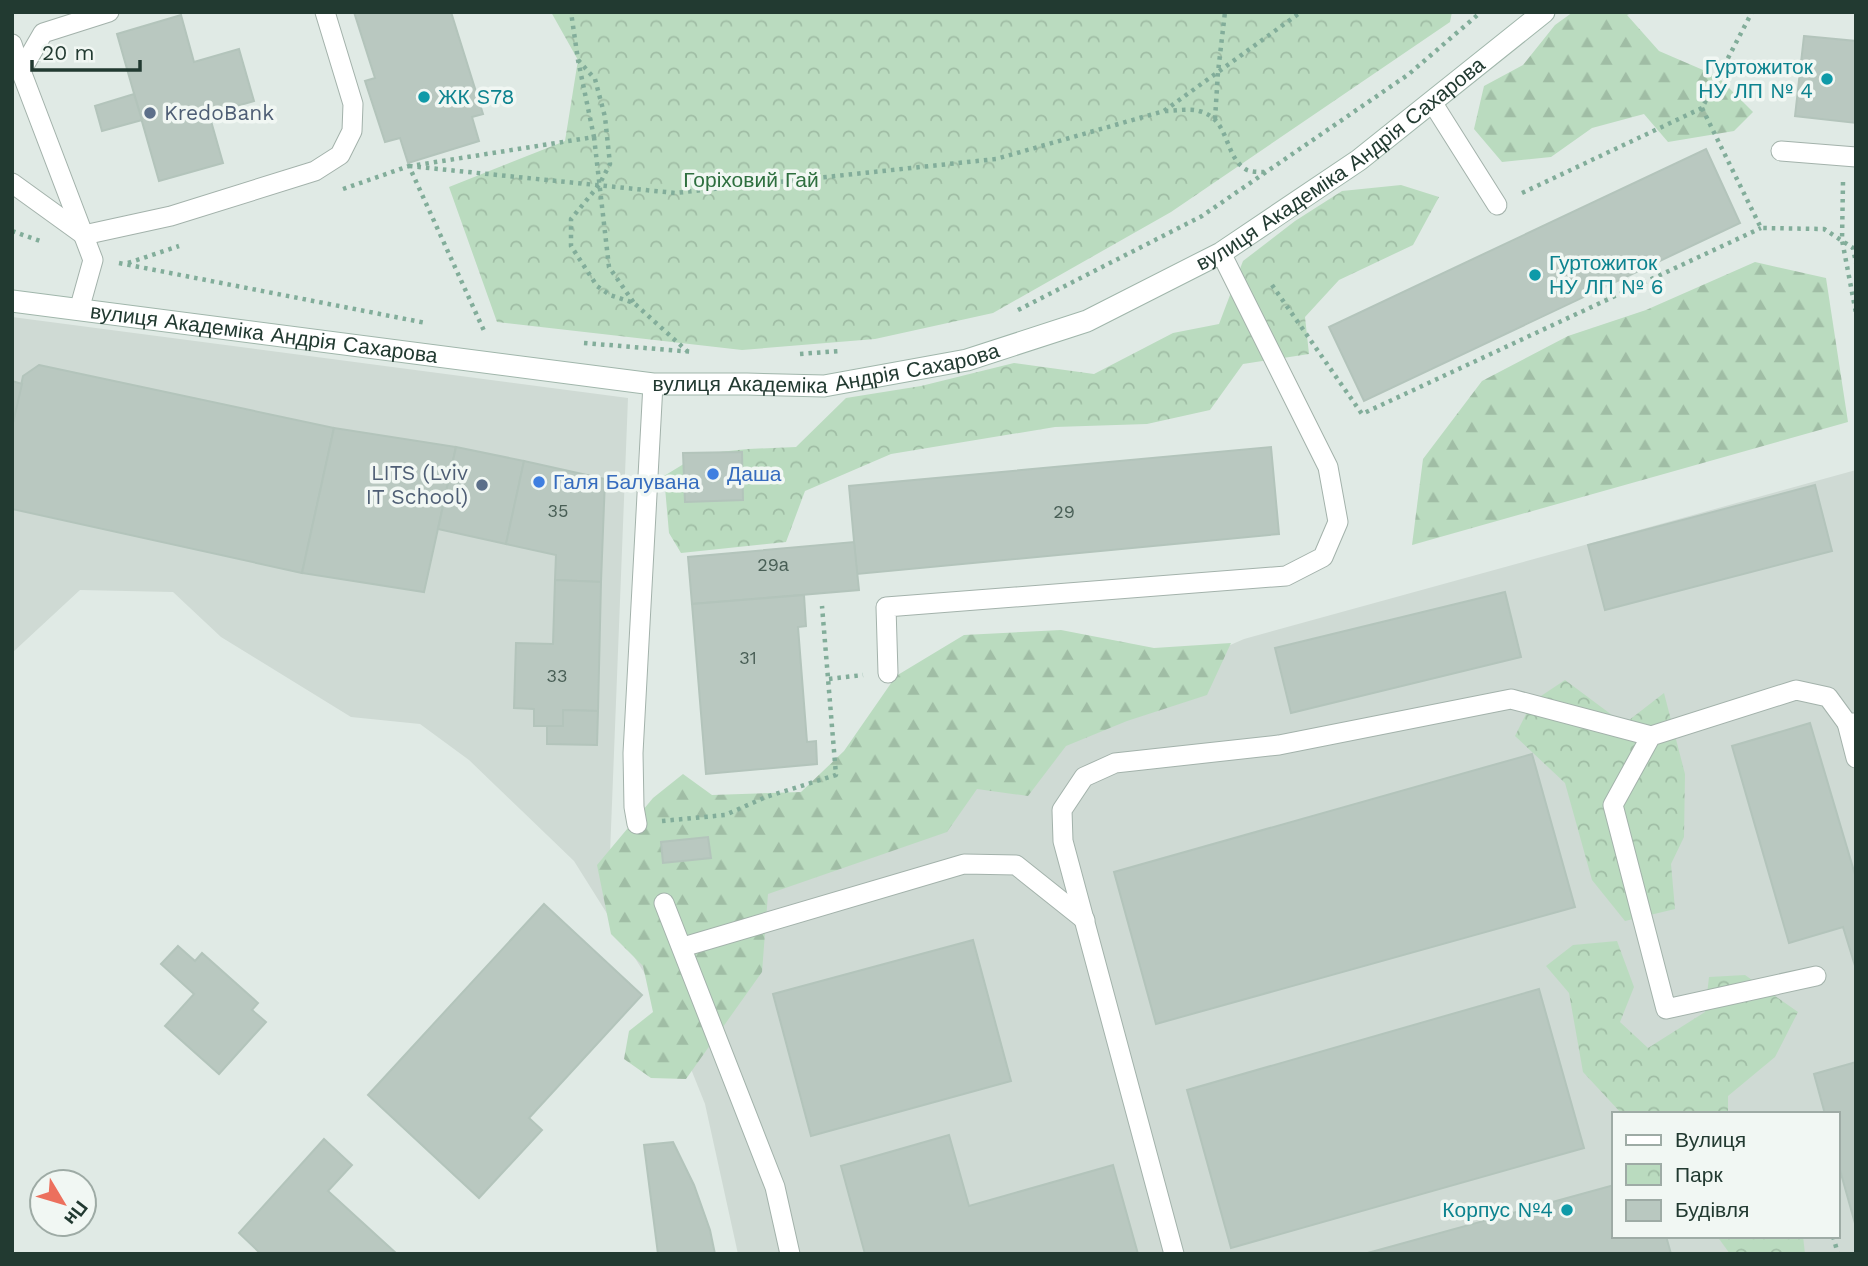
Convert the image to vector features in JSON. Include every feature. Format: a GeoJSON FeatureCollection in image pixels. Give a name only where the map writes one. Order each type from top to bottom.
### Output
{"type":"FeatureCollection","features":[{"type":"Feature","properties":{"kind":"street","name":"вулиця Академіка Андрія Сахарова"},"geometry":{"type":"LineString","coordinates":[[12,301],[653,384],[824,387],[967,360],[1087,321],[1221,253],[1359,160],[1544,12]]}},
{"type":"Feature","properties":{"kind":"lane"},"geometry":{"type":"LineString","coordinates":[[21,71],[43,33],[109,12]]}},
{"type":"Feature","properties":{"kind":"lane"},"geometry":{"type":"LineString","coordinates":[[12,183],[85,235],[171,216],[315,171],[340,155],[352,131],[353,104],[326,12]]}},
{"type":"Feature","properties":{"kind":"lane"},"geometry":{"type":"LineString","coordinates":[[12,44],[93,260],[79,310]]}},
{"type":"Feature","properties":{"kind":"lane"},"geometry":{"type":"LineString","coordinates":[[1432,102],[1497,205]]}},
{"type":"Feature","properties":{"kind":"lane"},"geometry":{"type":"LineString","coordinates":[[1782,151],[1856,157]]}},
{"type":"Feature","properties":{"kind":"lane"},"geometry":{"type":"LineString","coordinates":[[888,673],[886,607],[1286,576],[1322,557],[1338,522],[1328,467],[1221,253]]}},
{"type":"Feature","properties":{"kind":"lane"},"geometry":{"type":"LineString","coordinates":[[637,824],[633,753],[653,384]]}},
{"type":"Feature","properties":{"kind":"lane"},"geometry":{"type":"LineString","coordinates":[[1174,1254],[1063,841],[1062,810],[1084,777],[1115,763],[1279,745],[1511,699],[1651,736],[1796,690],[1828,697],[1852,723],[1856,758]]}},
{"type":"Feature","properties":{"kind":"lane"},"geometry":{"type":"LineString","coordinates":[[1651,736],[1613,805],[1666,1009],[1816,976]]}},
{"type":"Feature","properties":{"kind":"lane"},"geometry":{"type":"LineString","coordinates":[[682,947],[964,863],[1016,866],[1085,920]]}},
{"type":"Feature","properties":{"kind":"lane"},"geometry":{"type":"LineString","coordinates":[[664,903],[775,1187],[790,1254]]}},
{"type":"Feature","properties":{"kind":"path"},"geometry":{"type":"LineString","coordinates":[[571,12],[594,138],[609,267],[634,303],[688,352]]}},
{"type":"Feature","properties":{"kind":"path"},"geometry":{"type":"LineString","coordinates":[[1215,119],[1225,12]]}},
{"type":"Feature","properties":{"kind":"path"},"geometry":{"type":"LineString","coordinates":[[1164,111],[1301,12]]}},
{"type":"Feature","properties":{"kind":"path"},"geometry":{"type":"LineString","coordinates":[[1007,316],[1202,216],[1409,74],[1481,12]]}},
{"type":"Feature","properties":{"kind":"path"},"geometry":{"type":"LineString","coordinates":[[1497,205],[1702,108],[1752,12]]}},
{"type":"Feature","properties":{"kind":"path"},"geometry":{"type":"LineString","coordinates":[[578,60],[595,79],[606,117],[610,164],[599,185],[571,219],[571,246],[597,286],[610,295],[634,303]]}},
{"type":"Feature","properties":{"kind":"path"},"geometry":{"type":"LineString","coordinates":[[1702,108],[1760,228]]}},
{"type":"Feature","properties":{"kind":"path"},"geometry":{"type":"LineString","coordinates":[[409,166],[675,193],[996,159],[1164,111],[1198,110],[1215,119],[1225,133],[1235,160],[1249,171],[1266,173]]}},
{"type":"Feature","properties":{"kind":"path"},"geometry":{"type":"LineString","coordinates":[[332,193],[409,166],[594,138]]}},
{"type":"Feature","properties":{"kind":"path"},"geometry":{"type":"LineString","coordinates":[[409,166],[486,334],[472,332]]}},
{"type":"Feature","properties":{"kind":"path"},"geometry":{"type":"LineString","coordinates":[[1843,199],[1842,240],[1856,313]]}},
{"type":"Feature","properties":{"kind":"path"},"geometry":{"type":"LineString","coordinates":[[1266,277],[1362,414],[1760,228],[1824,229],[1853,248],[1856,263]]}},
{"type":"Feature","properties":{"kind":"path"},"geometry":{"type":"LineString","coordinates":[[12,232],[47,244]]}},
{"type":"Feature","properties":{"kind":"path"},"geometry":{"type":"LineString","coordinates":[[127,264],[191,242]]}},
{"type":"Feature","properties":{"kind":"path"},"geometry":{"type":"LineString","coordinates":[[93,260],[127,264],[433,324]]}},
{"type":"Feature","properties":{"kind":"path"},"geometry":{"type":"LineString","coordinates":[[580,342],[699,353]]}},
{"type":"Feature","properties":{"kind":"path"},"geometry":{"type":"LineString","coordinates":[[798,354],[850,350]]}},
{"type":"Feature","properties":{"kind":"path"},"geometry":{"type":"LineString","coordinates":[[637,824],[725,815],[766,797],[836,775],[822,606]]}},
{"type":"Feature","properties":{"kind":"shaded area"},"geometry":{"type":"Polygon","coordinates":[[[12,317],[628,398],[610,854],[850,811],[1244,639],[1856,470],[1856,1254],[738,1254],[705,1104],[667,1009],[574,861],[469,760],[420,724],[351,717],[221,637],[173,592],[80,590],[12,653],[12,317]]]}},
{"type":"Feature","properties":{"kind":"green space","name":"Горіховий Гай"},"geometry":{"type":"Polygon","coordinates":[[[551,12],[1452,12],[1450,22],[1171,212],[993,313],[875,339],[742,350],[497,322],[449,187],[565,141],[578,60],[551,12]]]}},
{"type":"Feature","properties":{"kind":"green space"},"geometry":{"type":"Polygon","coordinates":[[[1573,12],[1634,12],[1627,15],[1659,51],[1717,76],[1753,112],[1734,131],[1668,142],[1644,114],[1592,128],[1551,157],[1502,162],[1474,129],[1484,86],[1523,65],[1555,25],[1573,12]]]}},
{"type":"Feature","properties":{"kind":"green space"},"geometry":{"type":"Polygon","coordinates":[[[1401,185],[1439,197],[1413,245],[1339,280],[1305,317],[1309,354],[1243,364],[1210,410],[1147,424],[1055,427],[891,454],[805,491],[786,542],[681,553],[669,533],[664,476],[700,454],[796,447],[846,398],[921,386],[1014,363],[1094,374],[1173,333],[1219,324],[1243,261],[1295,221],[1342,191],[1401,185]]]}},
{"type":"Feature","properties":{"kind":"green space"},"geometry":{"type":"Polygon","coordinates":[[[1755,262],[1826,278],[1848,422],[1412,545],[1423,459],[1482,381],[1568,336],[1646,310],[1755,262]]]}},
{"type":"Feature","properties":{"kind":"green space"},"geometry":{"type":"Polygon","coordinates":[[[1061,630],[1154,648],[1231,643],[1207,695],[1127,721],[1066,746],[1028,796],[977,789],[947,832],[768,894],[762,972],[686,1079],[651,1078],[624,1059],[629,1031],[653,1012],[643,966],[611,934],[597,865],[653,798],[683,774],[712,795],[801,792],[844,751],[896,676],[964,635],[1061,630]]]}},
{"type":"Feature","properties":{"kind":"green space"},"geometry":{"type":"Polygon","coordinates":[[[1565,680],[1624,724],[1664,693],[1685,774],[1684,837],[1671,864],[1675,909],[1625,921],[1592,880],[1565,783],[1515,736],[1532,702],[1565,680]]]}},
{"type":"Feature","properties":{"kind":"green space"},"geometry":{"type":"Polygon","coordinates":[[[1617,941],[1634,987],[1620,1022],[1648,1048],[1705,1012],[1709,977],[1745,975],[1798,1012],[1775,1057],[1728,1096],[1728,1112],[1620,1112],[1583,1072],[1569,993],[1546,966],[1573,945],[1617,941]]]}},
{"type":"Feature","properties":{"kind":"green space"},"geometry":{"type":"Polygon","coordinates":[[[1718,1238],[1803,1238],[1805,1254],[1730,1254],[1718,1238]]]}},
{"type":"Feature","properties":{"kind":"building","name":"ЖК S78"},"geometry":{"type":"Polygon","coordinates":[[[354,12],[451,12],[483,114],[472,117],[479,141],[408,163],[400,138],[385,142],[365,81],[375,78],[354,12]]]}},
{"type":"Feature","properties":{"kind":"building"},"geometry":{"type":"Polygon","coordinates":[[[181,15],[194,62],[239,49],[254,101],[209,114],[223,163],[159,181],[117,34],[181,15]]]}},
{"type":"Feature","properties":{"kind":"building","name":"Гуртожиток НУ ЛП № 4"},"geometry":{"type":"Polygon","coordinates":[[[1804,36],[1856,41],[1856,123],[1795,116],[1804,36]]]}},
{"type":"Feature","properties":{"kind":"building"},"geometry":{"type":"Polygon","coordinates":[[[134,94],[142,120],[102,131],[95,106],[134,94]]]}},
{"type":"Feature","properties":{"kind":"building","name":"Гуртожиток НУ ЛП № 6"},"geometry":{"type":"Polygon","coordinates":[[[1706,149],[1740,223],[1364,401],[1329,327],[1706,149]]]}},
{"type":"Feature","properties":{"kind":"building"},"geometry":{"type":"Polygon","coordinates":[[[39,365],[334,428],[302,573],[12,509],[12,427],[23,376],[39,365]]]}},
{"type":"Feature","properties":{"kind":"building"},"geometry":{"type":"Polygon","coordinates":[[[12,381],[22,384],[12,427],[12,381]]]}},
{"type":"Feature","properties":{"kind":"building"},"geometry":{"type":"Polygon","coordinates":[[[334,428],[456,447],[424,592],[302,573],[334,428]]]}},
{"type":"Feature","properties":{"kind":"building"},"geometry":{"type":"Polygon","coordinates":[[[456,447],[524,461],[506,544],[438,529],[456,447]]]}},
{"type":"Feature","properties":{"kind":"building"},"geometry":{"type":"Polygon","coordinates":[[[1271,447],[1279,534],[857,574],[849,486],[1271,447]]]}},
{"type":"Feature","properties":{"kind":"building"},"geometry":{"type":"Polygon","coordinates":[[[742,452],[743,500],[685,502],[683,453],[742,452]]]}},
{"type":"Feature","properties":{"kind":"building"},"geometry":{"type":"Polygon","coordinates":[[[524,461],[605,479],[601,582],[555,580],[556,555],[506,544],[524,461]]]}},
{"type":"Feature","properties":{"kind":"building"},"geometry":{"type":"Polygon","coordinates":[[[1815,485],[1832,551],[1605,610],[1588,545],[1815,485]]]}},
{"type":"Feature","properties":{"kind":"building"},"geometry":{"type":"Polygon","coordinates":[[[854,542],[859,590],[692,604],[688,557],[854,542]]]}},
{"type":"Feature","properties":{"kind":"building"},"geometry":{"type":"Polygon","coordinates":[[[555,580],[601,582],[598,711],[563,710],[563,726],[534,726],[534,709],[514,708],[516,643],[553,644],[555,580]]]}},
{"type":"Feature","properties":{"kind":"building"},"geometry":{"type":"Polygon","coordinates":[[[1505,592],[1521,657],[1291,713],[1275,648],[1505,592]]]}},
{"type":"Feature","properties":{"kind":"building"},"geometry":{"type":"Polygon","coordinates":[[[804,595],[806,626],[798,627],[807,742],[816,741],[817,764],[706,774],[692,604],[804,595]]]}},
{"type":"Feature","properties":{"kind":"building"},"geometry":{"type":"Polygon","coordinates":[[[563,710],[598,711],[597,745],[547,744],[547,726],[563,726],[563,710]]]}},
{"type":"Feature","properties":{"kind":"building"},"geometry":{"type":"Polygon","coordinates":[[[1810,723],[1856,878],[1856,969],[1843,927],[1789,943],[1732,746],[1810,723]]]}},
{"type":"Feature","properties":{"kind":"building"},"geometry":{"type":"Polygon","coordinates":[[[1532,754],[1575,907],[1156,1024],[1114,872],[1532,754]]]}},
{"type":"Feature","properties":{"kind":"building"},"geometry":{"type":"Polygon","coordinates":[[[708,837],[711,858],[663,863],[661,842],[708,837]]]}},
{"type":"Feature","properties":{"kind":"building"},"geometry":{"type":"Polygon","coordinates":[[[544,904],[642,995],[529,1118],[542,1130],[479,1198],[368,1095],[544,904]]]}},
{"type":"Feature","properties":{"kind":"building"},"geometry":{"type":"Polygon","coordinates":[[[973,940],[1011,1081],[811,1136],[773,994],[973,940]]]}},
{"type":"Feature","properties":{"kind":"building"},"geometry":{"type":"Polygon","coordinates":[[[178,946],[195,961],[202,953],[258,1003],[252,1010],[266,1022],[219,1074],[165,1026],[194,994],[161,964],[178,946]]]}},
{"type":"Feature","properties":{"kind":"building"},"geometry":{"type":"Polygon","coordinates":[[[1539,989],[1584,1148],[1231,1248],[1187,1090],[1539,989]]]}},
{"type":"Feature","properties":{"kind":"building"},"geometry":{"type":"Polygon","coordinates":[[[1856,1062],[1856,1227],[1840,1170],[1840,1112],[1824,1112],[1814,1074],[1856,1062]]]}},
{"type":"Feature","properties":{"kind":"building"},"geometry":{"type":"Polygon","coordinates":[[[949,1135],[969,1206],[1113,1165],[1138,1254],[865,1254],[841,1166],[949,1135]]]}},
{"type":"Feature","properties":{"kind":"building"},"geometry":{"type":"Polygon","coordinates":[[[324,1139],[352,1165],[328,1191],[397,1254],[261,1254],[239,1233],[324,1139]]]}},
{"type":"Feature","properties":{"kind":"building"},"geometry":{"type":"Polygon","coordinates":[[[673,1142],[694,1185],[710,1230],[715,1254],[658,1254],[644,1145],[673,1142]]]}},
{"type":"Feature","properties":{"kind":"building","name":"Корпус №4"},"geometry":{"type":"Polygon","coordinates":[[[1612,1186],[1612,1238],[1667,1238],[1671,1254],[1364,1254],[1612,1186]]]}},
{"type":"Feature","properties":{"kind":"place","name":"Гуртожиток НУ ЛП № 4"},"geometry":{"type":"Point","coordinates":[1827,79]}},
{"type":"Feature","properties":{"kind":"place","name":"ЖК S78"},"geometry":{"type":"Point","coordinates":[424,97]}},
{"type":"Feature","properties":{"kind":"place","name":"KredoBank"},"geometry":{"type":"Point","coordinates":[150,113]}},
{"type":"Feature","properties":{"kind":"place","name":"Гуртожиток НУ ЛП № 6"},"geometry":{"type":"Point","coordinates":[1535,275]}},
{"type":"Feature","properties":{"kind":"place","name":"Даша"},"geometry":{"type":"Point","coordinates":[713,474]}},
{"type":"Feature","properties":{"kind":"place","name":"Галя Балувана"},"geometry":{"type":"Point","coordinates":[539,482]}},
{"type":"Feature","properties":{"kind":"place","name":"LITS (Lviv IT School)"},"geometry":{"type":"Point","coordinates":[482,485]}},
{"type":"Feature","properties":{"kind":"place","name":"Корпус №4"},"geometry":{"type":"Point","coordinates":[1567,1210]}}]}
